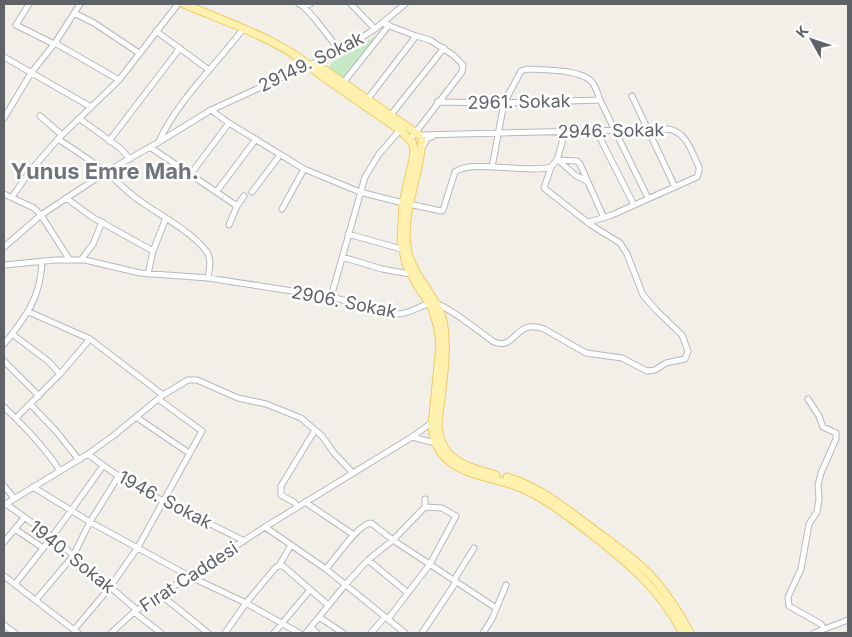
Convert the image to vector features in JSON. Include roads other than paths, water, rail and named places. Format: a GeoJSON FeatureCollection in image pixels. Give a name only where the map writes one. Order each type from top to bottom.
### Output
{"type":"FeatureCollection","features":[{"type":"Feature","properties":{"kind":"main road"},"geometry":{"type":"LineString","coordinates":[[184,4],[278,46],[310,66],[400,130],[418,139]]}},
{"type":"Feature","properties":{"kind":"main road"},"geometry":{"type":"LineString","coordinates":[[310,66],[322,68],[390,116],[418,139]]}},
{"type":"Feature","properties":{"kind":"main road"},"geometry":{"type":"LineString","coordinates":[[418,139],[414,148],[401,236],[402,249],[404,261],[410,274],[432,303]]}},
{"type":"Feature","properties":{"kind":"main road"},"geometry":{"type":"LineString","coordinates":[[418,139],[406,204],[406,238],[408,254],[432,303],[443,345],[432,431],[435,443],[443,456],[457,467],[511,484],[536,495],[550,503],[618,554],[653,587],[683,633]]}},
{"type":"Feature","properties":{"kind":"main road"},"geometry":{"type":"LineString","coordinates":[[435,419],[442,444],[455,460],[465,465],[512,479],[543,494],[635,561],[654,579],[665,593],[690,633]]}},
{"type":"Feature","properties":{"kind":"street"},"geometry":{"type":"LineString","coordinates":[[29,4],[16,25],[119,80]]}},
{"type":"Feature","properties":{"kind":"street"},"geometry":{"type":"LineString","coordinates":[[4,118],[30,73],[54,44],[80,4]]}},
{"type":"Feature","properties":{"kind":"street"},"geometry":{"type":"LineString","coordinates":[[12,197],[31,170],[60,137],[119,80],[178,4]]}},
{"type":"Feature","properties":{"kind":"street"},"geometry":{"type":"LineString","coordinates":[[301,5],[310,4]]}},
{"type":"Feature","properties":{"kind":"street"},"geometry":{"type":"LineString","coordinates":[[351,4],[374,29]]}},
{"type":"Feature","properties":{"kind":"street","name":"29149. Sokak"},"geometry":{"type":"LineString","coordinates":[[4,247],[41,215],[106,172],[211,110],[340,51],[374,29],[405,4]]}},
{"type":"Feature","properties":{"kind":"street"},"geometry":{"type":"LineString","coordinates":[[301,5],[315,19],[340,51]]}},
{"type":"Feature","properties":{"kind":"street"},"geometry":{"type":"LineString","coordinates":[[74,13],[94,23],[139,53]]}},
{"type":"Feature","properties":{"kind":"street"},"geometry":{"type":"LineString","coordinates":[[382,23],[430,40],[462,62],[462,70],[437,102],[418,139]]}},
{"type":"Feature","properties":{"kind":"street"},"geometry":{"type":"LineString","coordinates":[[343,84],[389,25]]}},
{"type":"Feature","properties":{"kind":"street"},"geometry":{"type":"LineString","coordinates":[[159,142],[166,128],[209,70],[243,29]]}},
{"type":"Feature","properties":{"kind":"street"},"geometry":{"type":"LineString","coordinates":[[156,31],[209,70]]}},
{"type":"Feature","properties":{"kind":"street"},"geometry":{"type":"LineString","coordinates":[[367,100],[416,36]]}},
{"type":"Feature","properties":{"kind":"street"},"geometry":{"type":"LineString","coordinates":[[109,141],[180,48]]}},
{"type":"Feature","properties":{"kind":"street"},"geometry":{"type":"LineString","coordinates":[[390,116],[444,48]]}},
{"type":"Feature","properties":{"kind":"street"},"geometry":{"type":"LineString","coordinates":[[4,57],[92,108]]}},
{"type":"Feature","properties":{"kind":"street"},"geometry":{"type":"LineString","coordinates":[[492,167],[504,103],[519,73],[527,69],[584,76],[595,87],[648,198]]}},
{"type":"Feature","properties":{"kind":"street"},"geometry":{"type":"LineString","coordinates":[[632,96],[675,187]]}},
{"type":"Feature","properties":{"kind":"street","name":"2961. Sokak"},"geometry":{"type":"LineString","coordinates":[[437,102],[504,103],[600,100]]}},
{"type":"Feature","properties":{"kind":"street"},"geometry":{"type":"LineString","coordinates":[[211,110],[280,156],[304,169],[360,192],[406,204],[442,210],[445,208],[456,170],[479,167],[552,168]]}},
{"type":"Feature","properties":{"kind":"street"},"geometry":{"type":"LineString","coordinates":[[40,116],[60,137],[106,172],[142,203],[195,240],[207,253],[210,262],[208,278]]}},
{"type":"Feature","properties":{"kind":"street"},"geometry":{"type":"LineString","coordinates":[[80,119],[120,148],[130,158]]}},
{"type":"Feature","properties":{"kind":"street"},"geometry":{"type":"LineString","coordinates":[[190,175],[229,123]]}},
{"type":"Feature","properties":{"kind":"street"},"geometry":{"type":"LineString","coordinates":[[331,297],[360,192],[368,171],[375,159],[400,130]]}},
{"type":"Feature","properties":{"kind":"street","name":"2946. Sokak"},"geometry":{"type":"LineString","coordinates":[[418,139],[436,135],[499,133],[673,130],[682,134],[699,167],[699,174],[694,179],[648,198],[634,206],[589,222]]}},
{"type":"Feature","properties":{"kind":"street"},"geometry":{"type":"LineString","coordinates":[[432,303],[456,314],[484,336],[499,344],[508,343],[524,329],[537,327],[544,329],[586,353],[622,358],[647,371],[685,359],[688,351],[682,335],[643,295],[627,254],[620,243],[590,225],[589,222],[545,190],[544,184],[557,160],[565,132]]}},
{"type":"Feature","properties":{"kind":"street"},"geometry":{"type":"LineString","coordinates":[[599,132],[600,138],[634,206]]}},
{"type":"Feature","properties":{"kind":"street"},"geometry":{"type":"LineString","coordinates":[[418,139],[436,135]]}},
{"type":"Feature","properties":{"kind":"street"},"geometry":{"type":"LineString","coordinates":[[217,191],[256,139]]}},
{"type":"Feature","properties":{"kind":"street"},"geometry":{"type":"LineString","coordinates":[[150,147],[237,206]]}},
{"type":"Feature","properties":{"kind":"street"},"geometry":{"type":"LineString","coordinates":[[252,192],[280,156]]}},
{"type":"Feature","properties":{"kind":"street"},"geometry":{"type":"LineString","coordinates":[[557,160],[578,162],[604,218]]}},
{"type":"Feature","properties":{"kind":"street"},"geometry":{"type":"LineString","coordinates":[[557,160],[575,176],[588,182]]}},
{"type":"Feature","properties":{"kind":"street"},"geometry":{"type":"LineString","coordinates":[[282,209],[304,169]]}},
{"type":"Feature","properties":{"kind":"street"},"geometry":{"type":"LineString","coordinates":[[4,194],[34,208],[41,215],[69,259]]}},
{"type":"Feature","properties":{"kind":"street"},"geometry":{"type":"LineString","coordinates":[[228,225],[244,196]]}},
{"type":"Feature","properties":{"kind":"street"},"geometry":{"type":"LineString","coordinates":[[66,198],[83,212],[153,251]]}},
{"type":"Feature","properties":{"kind":"street"},"geometry":{"type":"LineString","coordinates":[[148,274],[153,251],[166,218]]}},
{"type":"Feature","properties":{"kind":"street"},"geometry":{"type":"LineString","coordinates":[[81,260],[93,244],[102,222]]}},
{"type":"Feature","properties":{"kind":"street"},"geometry":{"type":"LineString","coordinates":[[348,234],[402,249]]}},
{"type":"Feature","properties":{"kind":"street"},"geometry":{"type":"LineString","coordinates":[[342,257],[382,269],[410,274]]}},
{"type":"Feature","properties":{"kind":"street","name":"2906. Sokak"},"geometry":{"type":"LineString","coordinates":[[4,265],[69,259],[81,260],[148,274],[208,278],[331,297],[398,314],[404,314],[432,303]]}},
{"type":"Feature","properties":{"kind":"street"},"geometry":{"type":"LineString","coordinates":[[4,344],[29,312],[40,285],[42,261]]}},
{"type":"Feature","properties":{"kind":"street"},"geometry":{"type":"LineString","coordinates":[[4,576],[76,632],[138,548],[202,431],[90,339],[29,312]]}},
{"type":"Feature","properties":{"kind":"street"},"geometry":{"type":"LineString","coordinates":[[4,333],[48,361],[60,374]]}},
{"type":"Feature","properties":{"kind":"street"},"geometry":{"type":"LineString","coordinates":[[16,418],[31,405],[90,339]]}},
{"type":"Feature","properties":{"kind":"street"},"geometry":{"type":"LineString","coordinates":[[4,361],[39,396]]}},
{"type":"Feature","properties":{"kind":"street"},"geometry":{"type":"LineString","coordinates":[[5,505],[88,454],[160,397],[188,380],[195,380],[240,399],[260,402],[294,414],[315,430],[334,454],[353,473]]}},
{"type":"Feature","properties":{"kind":"street"},"geometry":{"type":"LineString","coordinates":[[808,399],[819,416],[823,427],[836,433],[836,439],[818,485],[819,499],[816,512],[809,524],[801,569],[788,597],[789,606],[792,609],[807,615],[821,624],[824,629]]}},
{"type":"Feature","properties":{"kind":"street"},"geometry":{"type":"LineString","coordinates":[[31,405],[56,431],[78,460]]}},
{"type":"Feature","properties":{"kind":"street"},"geometry":{"type":"LineString","coordinates":[[4,407],[50,456],[60,471]]}},
{"type":"Feature","properties":{"kind":"street"},"geometry":{"type":"LineString","coordinates":[[136,417],[189,453]]}},
{"type":"Feature","properties":{"kind":"street","name":"Fırat Caddesi"},"geometry":{"type":"LineString","coordinates":[[111,633],[136,611],[265,527],[412,437],[435,419]]}},
{"type":"Feature","properties":{"kind":"street"},"geometry":{"type":"LineString","coordinates":[[297,507],[281,495],[280,486],[315,430]]}},
{"type":"Feature","properties":{"kind":"street"},"geometry":{"type":"LineString","coordinates":[[412,437],[435,443]]}},
{"type":"Feature","properties":{"kind":"street","name":"1946. Sokak"},"geometry":{"type":"LineString","coordinates":[[88,454],[118,476],[164,502],[244,541]]}},
{"type":"Feature","properties":{"kind":"street"},"geometry":{"type":"LineString","coordinates":[[15,584],[52,537],[103,466]]}},
{"type":"Feature","properties":{"kind":"street"},"geometry":{"type":"LineString","coordinates":[[36,600],[73,556],[90,522],[118,476]]}},
{"type":"Feature","properties":{"kind":"street"},"geometry":{"type":"LineString","coordinates":[[4,486],[14,498]]}},
{"type":"Feature","properties":{"kind":"street"},"geometry":{"type":"LineString","coordinates":[[33,487],[90,522],[246,603],[299,633]]}},
{"type":"Feature","properties":{"kind":"street"},"geometry":{"type":"LineString","coordinates":[[306,633],[368,560],[393,540],[425,507],[425,499]]}},
{"type":"Feature","properties":{"kind":"street"},"geometry":{"type":"LineString","coordinates":[[305,502],[354,536]]}},
{"type":"Feature","properties":{"kind":"street","name":"1940. Sokak"},"geometry":{"type":"LineString","coordinates":[[5,505],[52,537],[161,633]]}},
{"type":"Feature","properties":{"kind":"street"},"geometry":{"type":"LineString","coordinates":[[371,633],[408,593],[430,564],[456,516],[442,508],[425,507]]}},
{"type":"Feature","properties":{"kind":"street"},"geometry":{"type":"LineString","coordinates":[[4,542],[24,518]]}},
{"type":"Feature","properties":{"kind":"street"},"geometry":{"type":"LineString","coordinates":[[326,569],[366,523],[371,523],[393,540],[496,608]]}},
{"type":"Feature","properties":{"kind":"street"},"geometry":{"type":"LineString","coordinates":[[265,527],[326,569],[405,633]]}},
{"type":"Feature","properties":{"kind":"street"},"geometry":{"type":"LineString","coordinates":[[14,529],[43,548]]}},
{"type":"Feature","properties":{"kind":"street"},"geometry":{"type":"LineString","coordinates":[[226,633],[246,603],[276,567],[279,566],[291,545]]}},
{"type":"Feature","properties":{"kind":"street"},"geometry":{"type":"LineString","coordinates":[[422,633],[474,548]]}},
{"type":"Feature","properties":{"kind":"street"},"geometry":{"type":"LineString","coordinates":[[368,560],[408,593]]}},
{"type":"Feature","properties":{"kind":"street"},"geometry":{"type":"LineString","coordinates":[[279,566],[283,566],[328,605]]}},
{"type":"Feature","properties":{"kind":"street"},"geometry":{"type":"LineString","coordinates":[[483,633],[506,585]]}},
{"type":"Feature","properties":{"kind":"street"},"geometry":{"type":"LineString","coordinates":[[274,633],[310,590]]}},
{"type":"Feature","properties":{"kind":"street"},"geometry":{"type":"LineString","coordinates":[[162,595],[208,633]]}},
{"type":"Feature","properties":{"kind":"street"},"geometry":{"type":"LineString","coordinates":[[320,617],[343,633]]}},
{"type":"Feature","properties":{"kind":"street"},"geometry":{"type":"LineString","coordinates":[[814,633],[848,620]]}},
{"type":"Feature","properties":{"kind":"street"},"geometry":{"type":"LineString","coordinates":[[4,625],[15,633]]}},
{"type":"Feature","properties":{"kind":"street"},"geometry":{"type":"LineString","coordinates":[[311,628],[317,633]]}},
{"type":"Feature","properties":{"kind":"district","name":"Yunus Emre Mah."},"geometry":{"type":"Point","coordinates":[105,171]}}]}
